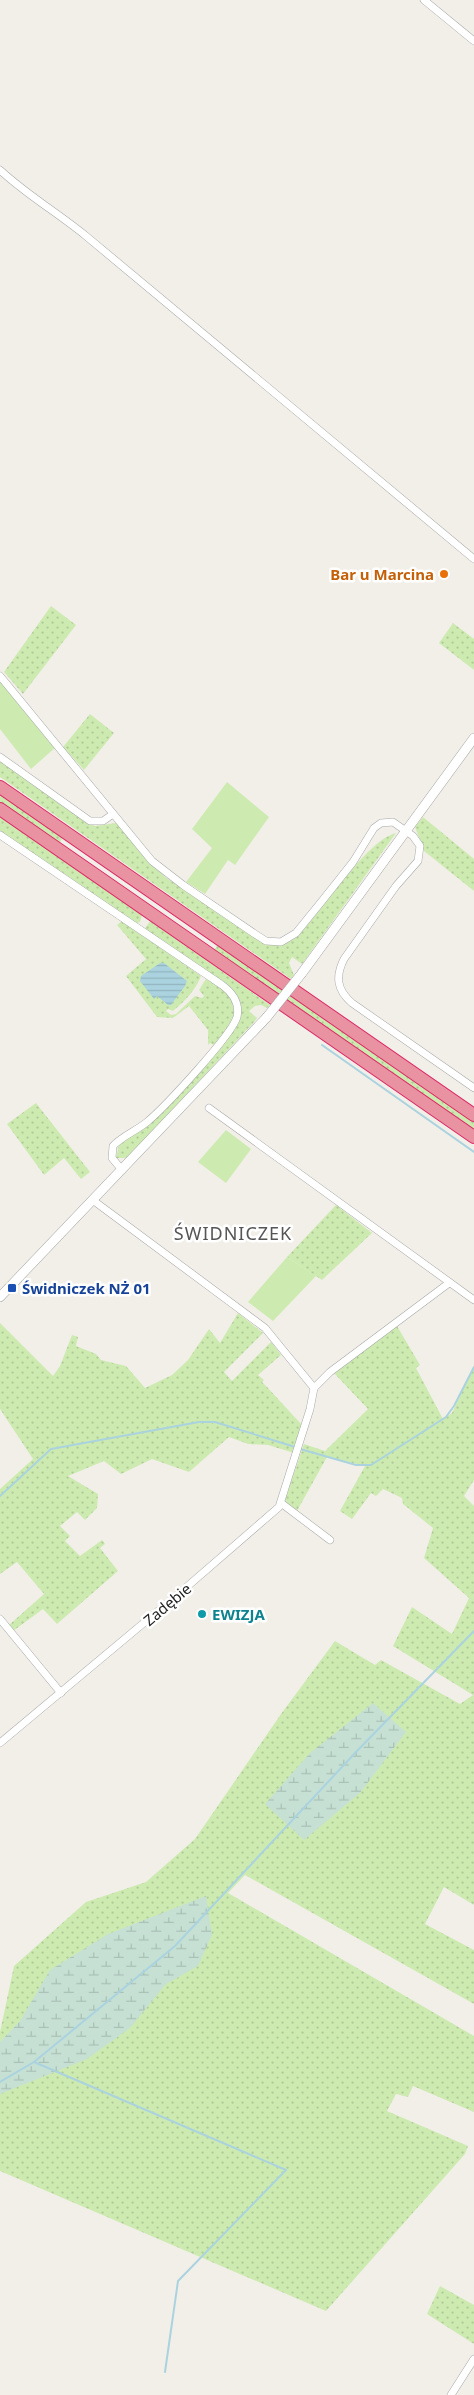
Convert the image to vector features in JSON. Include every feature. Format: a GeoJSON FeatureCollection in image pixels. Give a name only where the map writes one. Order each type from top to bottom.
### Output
{"type":"FeatureCollection","features":[{"type":"Feature","properties":{"kind":"highway"},"geometry":{"type":"LineString","coordinates":[[0,787],[474,1115]]}},
{"type":"Feature","properties":{"kind":"highway"},"geometry":{"type":"LineString","coordinates":[[0,809],[474,1137]]}},
{"type":"Feature","properties":{"kind":"street"},"geometry":{"type":"LineString","coordinates":[[424,0],[474,41]]}},
{"type":"Feature","properties":{"kind":"street"},"geometry":{"type":"LineString","coordinates":[[0,170],[26,194],[56,211],[474,559]]}},
{"type":"Feature","properties":{"kind":"street"},"geometry":{"type":"LineString","coordinates":[[0,676],[141,849],[161,869],[261,938],[275,942],[288,939],[304,924],[349,868],[374,828],[381,823],[389,821],[406,830],[418,842],[420,856],[344,959],[338,972],[339,988],[352,1003],[474,1088]]}},
{"type":"Feature","properties":{"kind":"street"},"geometry":{"type":"LineString","coordinates":[[0,1297],[267,1017],[302,973],[474,738]]}},
{"type":"Feature","properties":{"kind":"street"},"geometry":{"type":"LineString","coordinates":[[0,757],[90,821],[103,821],[113,814]]}},
{"type":"Feature","properties":{"kind":"street"},"geometry":{"type":"LineString","coordinates":[[0,835],[222,985],[231,992],[236,1001],[237,1016],[226,1036],[155,1115],[113,1146],[112,1158],[122,1170]]}},
{"type":"Feature","properties":{"kind":"street"},"geometry":{"type":"LineString","coordinates":[[209,1108],[474,1300]]}},
{"type":"Feature","properties":{"kind":"street"},"geometry":{"type":"LineString","coordinates":[[94,1200],[274,1336],[302,1376],[314,1388],[330,1372],[449,1283]]}},
{"type":"Feature","properties":{"kind":"street","name":"Zadębie"},"geometry":{"type":"LineString","coordinates":[[0,1743],[274,1513],[281,1503],[314,1388]]}},
{"type":"Feature","properties":{"kind":"street"},"geometry":{"type":"LineString","coordinates":[[281,1503],[330,1540]]}},
{"type":"Feature","properties":{"kind":"street"},"geometry":{"type":"LineString","coordinates":[[0,1619],[61,1693]]}},
{"type":"Feature","properties":{"kind":"street"},"geometry":{"type":"LineString","coordinates":[[451,2395],[474,2359]]}},
{"type":"Feature","properties":{"kind":"green space"},"geometry":{"type":"Polygon","coordinates":[[[51,606],[76,625],[23,694],[4,672],[51,606]]]}},
{"type":"Feature","properties":{"kind":"green space"},"geometry":{"type":"Polygon","coordinates":[[[453,623],[474,639],[474,670],[439,643],[453,623]]]}},
{"type":"Feature","properties":{"kind":"green space"},"geometry":{"type":"Polygon","coordinates":[[[0,679],[56,747],[31,769],[0,729],[0,679]]]}},
{"type":"Feature","properties":{"kind":"green space"},"geometry":{"type":"Polygon","coordinates":[[[90,714],[114,733],[84,770],[63,747],[90,714]]]}},
{"type":"Feature","properties":{"kind":"green space"},"geometry":{"type":"Polygon","coordinates":[[[0,761],[81,819],[95,826],[116,823],[165,877],[258,940],[269,944],[283,944],[297,937],[358,862],[385,838],[396,833],[302,964],[292,957],[289,963],[294,975],[291,979],[0,777],[0,761]]]}},
{"type":"Feature","properties":{"kind":"green space"},"geometry":{"type":"Polygon","coordinates":[[[227,782],[269,817],[235,865],[228,860],[205,894],[186,882],[212,848],[192,829],[227,782]]]}},
{"type":"Feature","properties":{"kind":"green space"},"geometry":{"type":"Polygon","coordinates":[[[0,791],[64,835],[59,844],[0,804],[0,791]]]}},
{"type":"Feature","properties":{"kind":"green space"},"geometry":{"type":"Polygon","coordinates":[[[0,817],[142,915],[140,922],[135,924],[0,832],[0,817]]]}},
{"type":"Feature","properties":{"kind":"green space"},"geometry":{"type":"Polygon","coordinates":[[[423,817],[474,859],[474,891],[424,851],[415,827],[423,817]]]}},
{"type":"Feature","properties":{"kind":"green space"},"geometry":{"type":"Polygon","coordinates":[[[122,921],[201,976],[186,999],[173,1011],[168,1009],[166,1011],[171,1015],[176,1014],[195,996],[202,998],[204,996],[199,990],[206,979],[219,986],[230,998],[234,1011],[233,1019],[230,1026],[214,1045],[210,1043],[208,1045],[208,1030],[189,1006],[173,1018],[157,1017],[126,976],[146,959],[117,925],[122,921]]]}},
{"type":"Feature","properties":{"kind":"green space"},"geometry":{"type":"Polygon","coordinates":[[[150,921],[270,1005],[267,1008],[261,1005],[255,1006],[249,1011],[257,1018],[255,1021],[127,1158],[116,1158],[119,1145],[156,1118],[234,1030],[240,1012],[236,996],[228,985],[144,930],[150,921]]]}},
{"type":"Feature","properties":{"kind":"green space"},"geometry":{"type":"Polygon","coordinates":[[[219,943],[474,1119],[474,1133],[213,952],[219,943]]]}},
{"type":"Feature","properties":{"kind":"green space"},"geometry":{"type":"Polygon","coordinates":[[[36,1103],[90,1172],[81,1179],[64,1158],[44,1175],[7,1124],[36,1103]]]}},
{"type":"Feature","properties":{"kind":"green space"},"geometry":{"type":"Polygon","coordinates":[[[226,1130],[251,1149],[226,1183],[198,1162],[226,1130]]]}},
{"type":"Feature","properties":{"kind":"green space"},"geometry":{"type":"Polygon","coordinates":[[[336,1205],[372,1233],[322,1280],[287,1257],[336,1205]]]}},
{"type":"Feature","properties":{"kind":"green space"},"geometry":{"type":"Polygon","coordinates":[[[287,1257],[316,1276],[273,1321],[248,1302],[287,1257]]]}},
{"type":"Feature","properties":{"kind":"green space"},"geometry":{"type":"Polygon","coordinates":[[[238,1313],[263,1333],[224,1372],[232,1381],[271,1342],[281,1355],[258,1375],[264,1380],[262,1382],[302,1425],[294,1453],[268,1445],[248,1444],[229,1437],[189,1472],[152,1459],[121,1474],[104,1461],[68,1476],[98,1494],[97,1508],[85,1520],[77,1512],[60,1526],[70,1536],[65,1541],[80,1556],[102,1540],[105,1544],[100,1548],[118,1571],[57,1624],[43,1609],[13,1631],[9,1625],[44,1594],[17,1562],[0,1574],[0,1489],[33,1459],[0,1409],[0,1323],[53,1376],[60,1366],[72,1335],[78,1337],[76,1346],[96,1354],[101,1360],[126,1366],[145,1388],[172,1375],[188,1360],[209,1329],[220,1343],[238,1313]]]}},
{"type":"Feature","properties":{"kind":"green space"},"geometry":{"type":"Polygon","coordinates":[[[397,1326],[420,1365],[416,1368],[443,1419],[452,1413],[474,1366],[474,1480],[464,1496],[474,1506],[474,1905],[444,1887],[425,1924],[474,1950],[474,2004],[245,1875],[228,1893],[474,2036],[474,2112],[413,2086],[408,2097],[396,2094],[387,2111],[468,2146],[465,2154],[326,2311],[0,2171],[0,2032],[14,1966],[86,1902],[146,1882],[195,1839],[281,1714],[335,1641],[375,1665],[381,1660],[460,1704],[473,1695],[393,1646],[412,1607],[452,1634],[469,1598],[424,1558],[433,1528],[403,1504],[402,1498],[383,1489],[376,1496],[371,1493],[352,1519],[340,1511],[365,1466],[327,1457],[297,1511],[287,1504],[285,1500],[304,1444],[325,1451],[368,1409],[333,1372],[397,1326]]]}},
{"type":"Feature","properties":{"kind":"green space"},"geometry":{"type":"Polygon","coordinates":[[[373,1703],[406,1732],[360,1793],[304,1840],[265,1804],[310,1753],[373,1703]]]}},
{"type":"Feature","properties":{"kind":"green space"},"geometry":{"type":"Polygon","coordinates":[[[206,1896],[212,1935],[198,1966],[166,1984],[130,2028],[87,2059],[0,2094],[0,2042],[20,2021],[50,1970],[108,1934],[206,1896]]]}},
{"type":"Feature","properties":{"kind":"green space"},"geometry":{"type":"Polygon","coordinates":[[[440,2286],[474,2305],[474,2344],[427,2314],[440,2286]]]}},
{"type":"Feature","properties":{"kind":"water"},"geometry":{"type":"Polygon","coordinates":[[[160,963],[164,963],[187,981],[171,1005],[168,1005],[157,996],[154,999],[140,981],[141,976],[160,963]]]}},
{"type":"Feature","properties":{"kind":"waterway"},"geometry":{"type":"LineString","coordinates":[[322,1045],[474,1152]]}},
{"type":"Feature","properties":{"kind":"waterway"},"geometry":{"type":"LineString","coordinates":[[300,1449],[356,1465],[371,1465],[446,1417],[454,1406],[474,1367]]}},
{"type":"Feature","properties":{"kind":"waterway"},"geometry":{"type":"LineString","coordinates":[[0,1496],[51,1449],[199,1422],[215,1422],[295,1447]]}},
{"type":"Feature","properties":{"kind":"waterway"},"geometry":{"type":"LineString","coordinates":[[165,2372],[178,2281],[286,2170],[34,2062],[175,1946],[356,1752],[474,1631]]}},
{"type":"Feature","properties":{"kind":"waterway"},"geometry":{"type":"LineString","coordinates":[[0,2082],[34,2062]]}},
{"type":"Feature","properties":{"kind":"place","name":"Bar u Marcina"},"geometry":{"type":"Point","coordinates":[444,574]}},
{"type":"Feature","properties":{"kind":"place","name":"Świdniczek NŻ 01"},"geometry":{"type":"Point","coordinates":[12,1288]}},
{"type":"Feature","properties":{"kind":"place","name":"EWIZJA"},"geometry":{"type":"Point","coordinates":[202,1614]}},
{"type":"Feature","properties":{"kind":"district","name":"ŚWIDNICZEK"},"geometry":{"type":"Point","coordinates":[233,1233]}}]}
